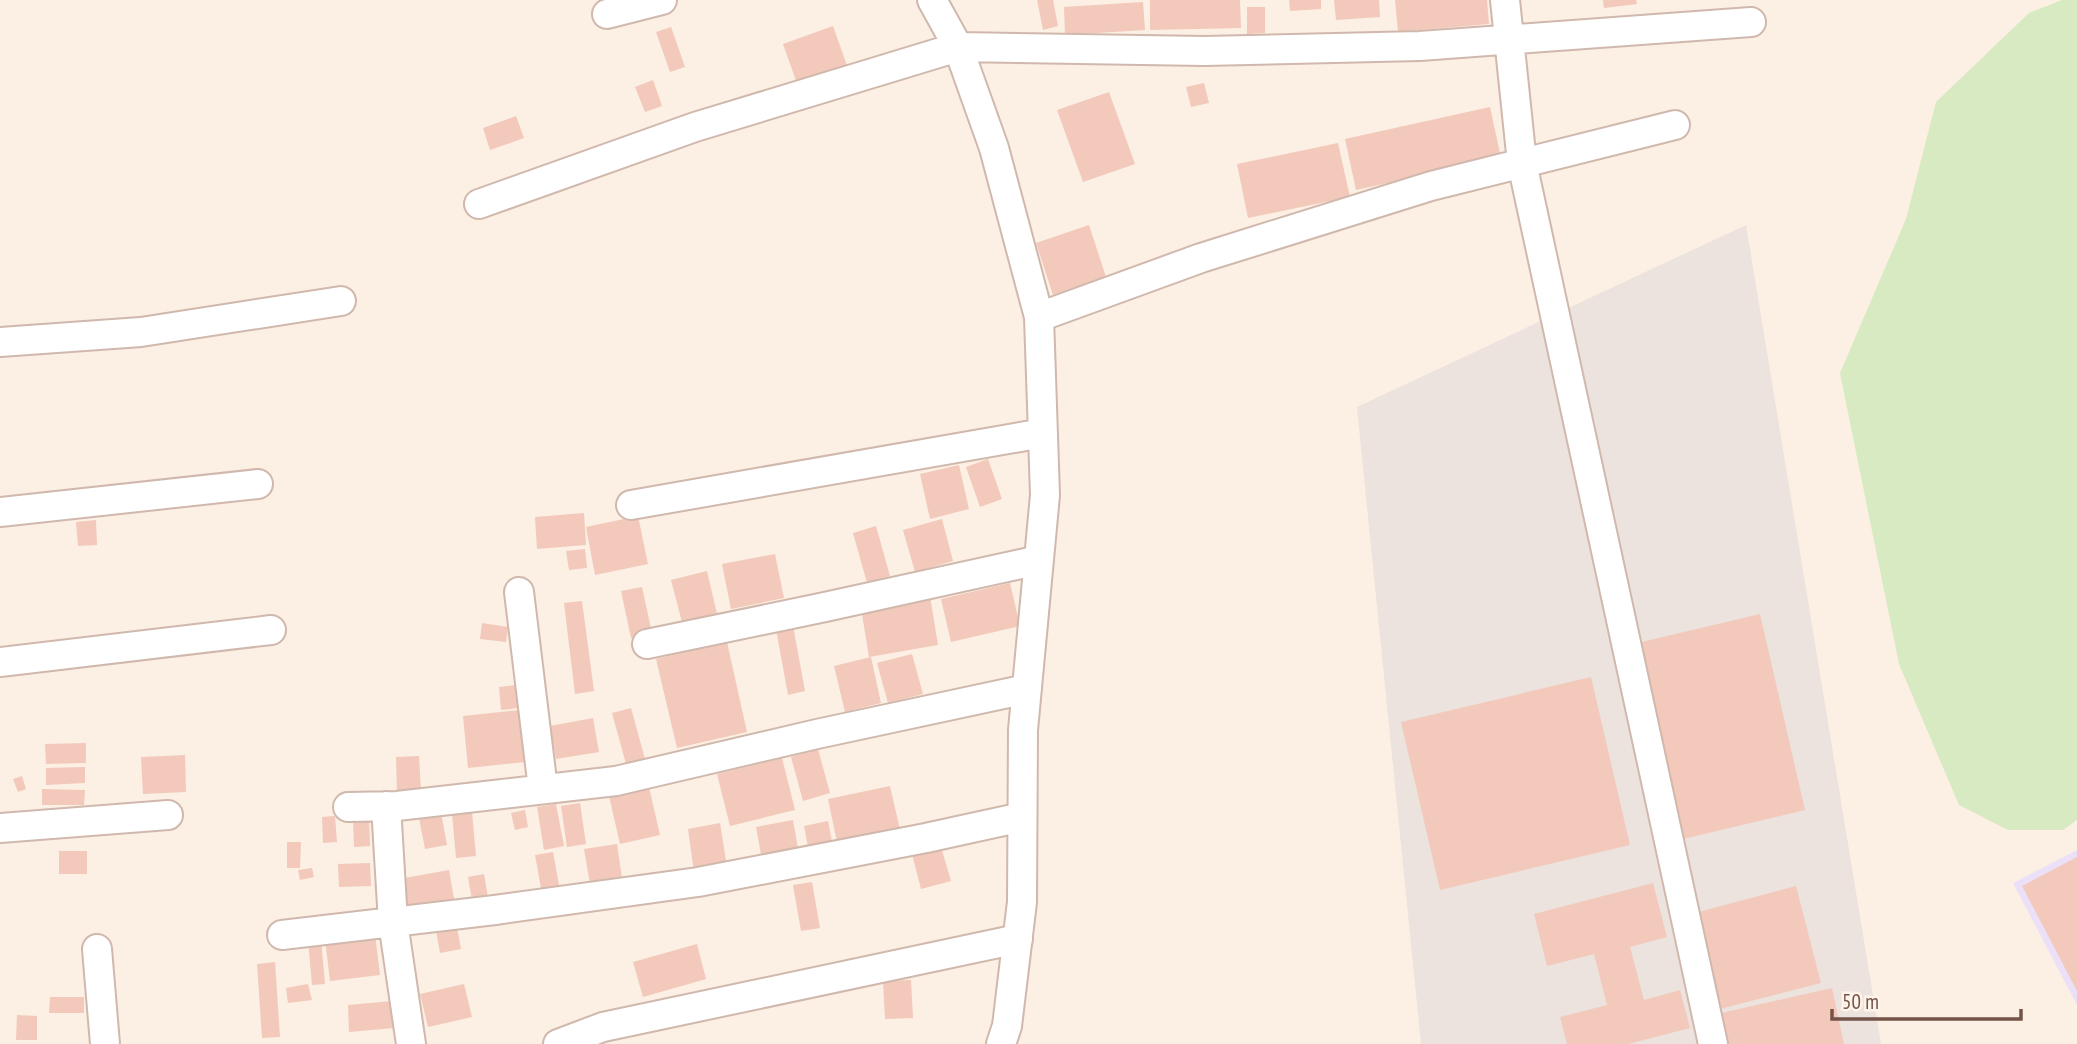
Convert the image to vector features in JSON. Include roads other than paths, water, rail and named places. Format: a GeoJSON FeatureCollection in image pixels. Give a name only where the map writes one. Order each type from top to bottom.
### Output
{"type":"FeatureCollection","features":[{"type":"Feature","properties":{"kind":"street"},"geometry":{"type":"LineString","coordinates":[[607,14],[662,0]]}},
{"type":"Feature","properties":{"kind":"street"},"geometry":{"type":"LineString","coordinates":[[932,0],[958,47],[994,148],[1039,317],[1045,495],[1023,730],[1022,902],[1007,1026],[1001,1044]]}},
{"type":"Feature","properties":{"kind":"street"},"geometry":{"type":"LineString","coordinates":[[1505,0],[1522,163],[1713,1044]]}},
{"type":"Feature","properties":{"kind":"street"},"geometry":{"type":"LineString","coordinates":[[479,204],[695,127],[958,47],[1204,51],[1420,46],[1751,22]]}},
{"type":"Feature","properties":{"kind":"street"},"geometry":{"type":"LineString","coordinates":[[1039,317],[1201,258],[1431,186],[1675,125]]}},
{"type":"Feature","properties":{"kind":"street"},"geometry":{"type":"LineString","coordinates":[[0,342],[141,332],[341,301]]}},
{"type":"Feature","properties":{"kind":"street"},"geometry":{"type":"LineString","coordinates":[[631,505],[1043,433]]}},
{"type":"Feature","properties":{"kind":"street"},"geometry":{"type":"LineString","coordinates":[[0,512],[258,484]]}},
{"type":"Feature","properties":{"kind":"street"},"geometry":{"type":"LineString","coordinates":[[647,644],[1039,560]]}},
{"type":"Feature","properties":{"kind":"street"},"geometry":{"type":"LineString","coordinates":[[519,592],[543,789]]}},
{"type":"Feature","properties":{"kind":"street"},"geometry":{"type":"LineString","coordinates":[[0,662],[271,630]]}},
{"type":"Feature","properties":{"kind":"street"},"geometry":{"type":"LineString","coordinates":[[348,807],[386,806],[616,781],[1027,689]]}},
{"type":"Feature","properties":{"kind":"street"},"geometry":{"type":"LineString","coordinates":[[386,806],[393,922],[411,1044]]}},
{"type":"Feature","properties":{"kind":"street"},"geometry":{"type":"LineString","coordinates":[[0,828],[168,815]]}},
{"type":"Feature","properties":{"kind":"street"},"geometry":{"type":"LineString","coordinates":[[282,935],[698,883],[1022,817]]}},
{"type":"Feature","properties":{"kind":"street"},"geometry":{"type":"LineString","coordinates":[[558,1044],[604,1027],[1018,939]]}},
{"type":"Feature","properties":{"kind":"street"},"geometry":{"type":"LineString","coordinates":[[97,948],[105,1044]]}}]}
